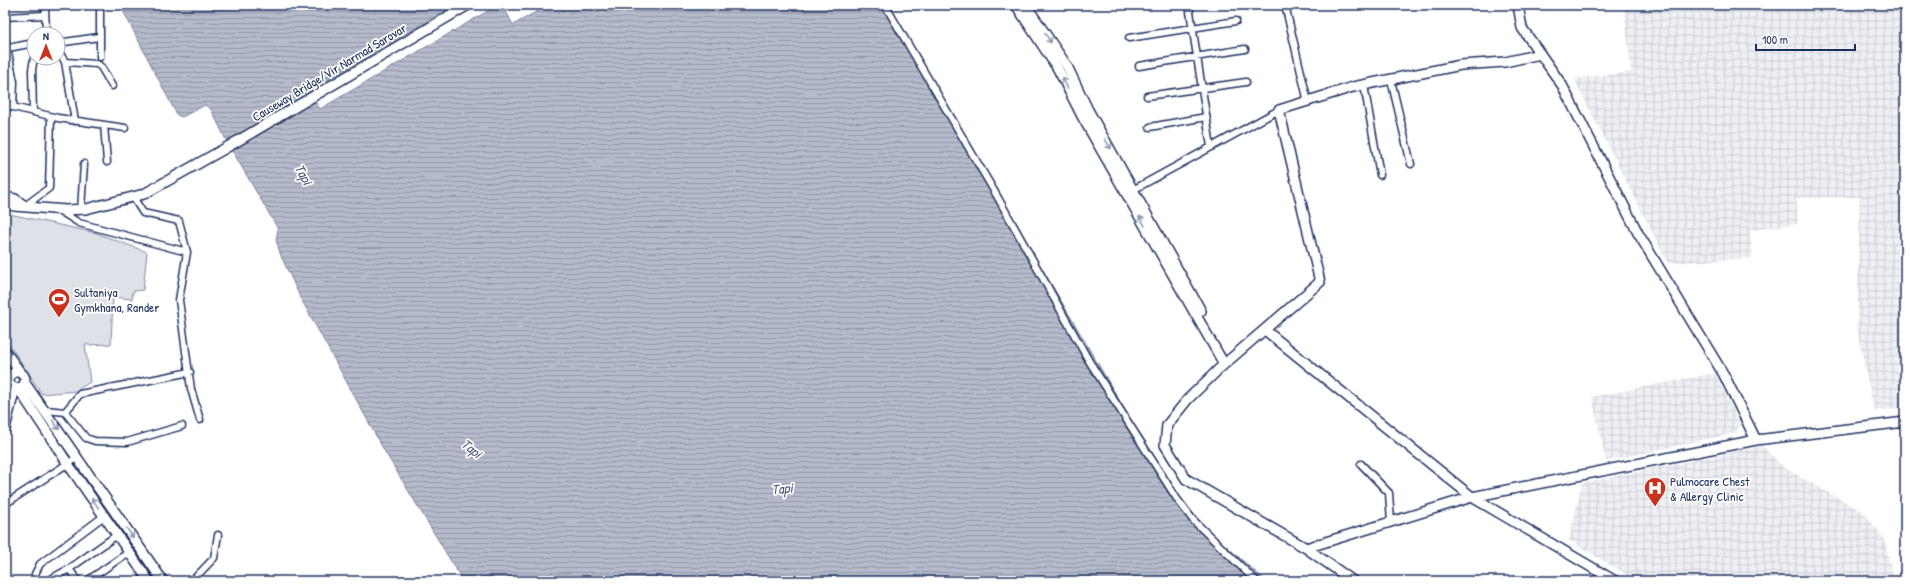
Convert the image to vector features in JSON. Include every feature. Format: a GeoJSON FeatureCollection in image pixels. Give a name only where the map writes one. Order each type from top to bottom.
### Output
{"type":"FeatureCollection","features":[{"type":"Feature","properties":{"kind":"street"},"geometry":{"type":"LineString","coordinates":[[45,5],[46,26]]}},
{"type":"Feature","properties":{"kind":"street"},"geometry":{"type":"LineString","coordinates":[[100,5],[100,57]]}},
{"type":"Feature","properties":{"kind":"street","name":"Causeway Bridge/Vir Narmad Sarovar"},"geometry":{"type":"LineString","coordinates":[[5,204],[58,210],[81,209],[144,194],[224,149],[468,5]]}},
{"type":"Feature","properties":{"kind":"street"},"geometry":{"type":"LineString","coordinates":[[886,5],[997,196],[1089,361],[1177,499],[1193,520],[1256,581]]}},
{"type":"Feature","properties":{"kind":"street"},"geometry":{"type":"LineString","coordinates":[[1016,5],[1058,69],[1083,118],[1130,192]]}},
{"type":"Feature","properties":{"kind":"street"},"geometry":{"type":"LineString","coordinates":[[1026,5],[1066,66],[1130,192],[1226,362]]}},
{"type":"Feature","properties":{"kind":"street"},"geometry":{"type":"LineString","coordinates":[[1189,5],[1211,147]]}},
{"type":"Feature","properties":{"kind":"street"},"geometry":{"type":"LineString","coordinates":[[1285,5],[1308,102]]}},
{"type":"Feature","properties":{"kind":"street"},"geometry":{"type":"LineString","coordinates":[[1518,5],[1522,28],[1562,85],[1638,234],[1724,375],[1756,440]]}},
{"type":"Feature","properties":{"kind":"street"},"geometry":{"type":"LineString","coordinates":[[5,17],[45,15]]}},
{"type":"Feature","properties":{"kind":"street"},"geometry":{"type":"LineString","coordinates":[[1129,38],[1236,21]]}},
{"type":"Feature","properties":{"kind":"street"},"geometry":{"type":"LineString","coordinates":[[66,42],[99,37]]}},
{"type":"Feature","properties":{"kind":"street"},"geometry":{"type":"LineString","coordinates":[[5,38],[14,87],[13,107]]}},
{"type":"Feature","properties":{"kind":"street"},"geometry":{"type":"LineString","coordinates":[[8,48],[26,45]]}},
{"type":"Feature","properties":{"kind":"street"},"geometry":{"type":"LineString","coordinates":[[1139,66],[1245,49]]}},
{"type":"Feature","properties":{"kind":"street"},"geometry":{"type":"LineString","coordinates":[[1130,192],[1279,110],[1364,85],[1461,65],[1504,62],[1540,54]]}},
{"type":"Feature","properties":{"kind":"street"},"geometry":{"type":"LineString","coordinates":[[66,62],[98,64],[112,86]]}},
{"type":"Feature","properties":{"kind":"street"},"geometry":{"type":"LineString","coordinates":[[33,66],[33,112]]}},
{"type":"Feature","properties":{"kind":"street"},"geometry":{"type":"LineString","coordinates":[[66,66],[75,121]]}},
{"type":"Feature","properties":{"kind":"street"},"geometry":{"type":"LineString","coordinates":[[1391,80],[1411,164]]}},
{"type":"Feature","properties":{"kind":"street"},"geometry":{"type":"LineString","coordinates":[[1147,96],[1246,82]]}},
{"type":"Feature","properties":{"kind":"street"},"geometry":{"type":"LineString","coordinates":[[1364,85],[1380,175]]}},
{"type":"Feature","properties":{"kind":"street"},"geometry":{"type":"LineString","coordinates":[[5,106],[51,117],[125,128]]}},
{"type":"Feature","properties":{"kind":"street"},"geometry":{"type":"LineString","coordinates":[[1279,110],[1320,282],[1226,362],[1188,399],[1167,425],[1165,445],[1186,479],[1306,548],[1353,581]]}},
{"type":"Feature","properties":{"kind":"street"},"geometry":{"type":"LineString","coordinates":[[5,197],[15,199],[25,206],[49,188],[51,117]]}},
{"type":"Feature","properties":{"kind":"street"},"geometry":{"type":"LineString","coordinates":[[1150,127],[1206,117]]}},
{"type":"Feature","properties":{"kind":"street"},"geometry":{"type":"LineString","coordinates":[[104,125],[107,162]]}},
{"type":"Feature","properties":{"kind":"street"},"geometry":{"type":"LineString","coordinates":[[81,209],[84,164]]}},
{"type":"Feature","properties":{"kind":"street"},"geometry":{"type":"LineString","coordinates":[[133,197],[143,213],[179,221],[187,252],[179,300],[190,372],[191,390],[200,420]]}},
{"type":"Feature","properties":{"kind":"street"},"geometry":{"type":"LineString","coordinates":[[58,210],[79,222],[187,252]]}},
{"type":"Feature","properties":{"kind":"street"},"geometry":{"type":"LineString","coordinates":[[1265,330],[1472,497],[1615,581]]}},
{"type":"Feature","properties":{"kind":"street"},"geometry":{"type":"LineString","coordinates":[[5,351],[20,372],[24,375],[5,410]]}},
{"type":"Feature","properties":{"kind":"street"},"geometry":{"type":"LineString","coordinates":[[20,372],[8,372],[9,381],[18,386],[46,410],[163,581]]}},
{"type":"Feature","properties":{"kind":"street"},"geometry":{"type":"LineString","coordinates":[[65,412],[80,394],[190,372]]}},
{"type":"Feature","properties":{"kind":"street"},"geometry":{"type":"LineString","coordinates":[[5,428],[18,386]]}},
{"type":"Feature","properties":{"kind":"street"},"geometry":{"type":"LineString","coordinates":[[18,386],[68,464],[149,581]]}},
{"type":"Feature","properties":{"kind":"street"},"geometry":{"type":"LineString","coordinates":[[46,410],[65,412],[86,438],[95,441],[127,442],[182,426]]}},
{"type":"Feature","properties":{"kind":"street"},"geometry":{"type":"LineString","coordinates":[[1306,548],[1472,497],[1756,440],[1905,422]]}},
{"type":"Feature","properties":{"kind":"street"},"geometry":{"type":"LineString","coordinates":[[5,504],[78,457]]}},
{"type":"Feature","properties":{"kind":"street"},"geometry":{"type":"LineString","coordinates":[[1360,464],[1389,493],[1391,522]]}},
{"type":"Feature","properties":{"kind":"street"},"geometry":{"type":"LineString","coordinates":[[35,581],[35,574],[40,564],[104,516]]}},
{"type":"Feature","properties":{"kind":"street"},"geometry":{"type":"LineString","coordinates":[[47,581],[69,569],[117,535]]}},
{"type":"Feature","properties":{"kind":"street"},"geometry":{"type":"LineString","coordinates":[[192,581],[214,558],[218,535]]}},
{"type":"Feature","properties":{"kind":"street"},"geometry":{"type":"LineString","coordinates":[[87,581],[129,552]]}},
{"type":"Feature","properties":{"kind":"street"},"geometry":{"type":"LineString","coordinates":[[69,569],[78,581]]}},
{"type":"Feature","properties":{"kind":"shaded area"},"geometry":{"type":"Polygon","coordinates":[[[1624,5],[1905,5],[1905,408],[1874,411],[1857,329],[1860,197],[1796,198],[1798,224],[1750,230],[1753,258],[1668,263],[1574,79],[1631,72],[1624,5]]]}},
{"type":"Feature","properties":{"kind":"shaded area","name":"Sultaniya Gymkhana, Rander"},"geometry":{"type":"Polygon","coordinates":[[[5,213],[96,233],[147,252],[143,290],[133,291],[132,299],[113,297],[111,344],[85,345],[90,382],[76,391],[42,394],[5,338],[5,213]]]}},
{"type":"Feature","properties":{"kind":"shaded area"},"geometry":{"type":"Polygon","coordinates":[[[1715,373],[1740,424],[1736,433],[1606,461],[1592,397],[1715,373]]]}},
{"type":"Feature","properties":{"kind":"shaded area"},"geometry":{"type":"Polygon","coordinates":[[[1762,446],[1783,467],[1863,512],[1884,538],[1894,581],[1637,581],[1569,540],[1582,483],[1762,446]]]}},
{"type":"Feature","properties":{"kind":"water","name":"Tapi"},"geometry":{"type":"Polygon","coordinates":[[[120,5],[455,5],[309,91],[320,109],[498,5],[503,5],[513,25],[548,5],[884,5],[952,115],[1172,490],[1211,533],[1266,581],[463,581],[385,452],[300,297],[281,256],[276,240],[278,229],[226,140],[211,109],[205,105],[182,117],[177,115],[120,5]]]}},
{"type":"Feature","properties":{"kind":"place","name":"Sultaniya Gymkhana, Rander"},"geometry":{"type":"Point","coordinates":[59,318]}},
{"type":"Feature","properties":{"kind":"place","name":"Pulmocare Chest & Allergy Clinic"},"geometry":{"type":"Point","coordinates":[1655,508]}}]}
